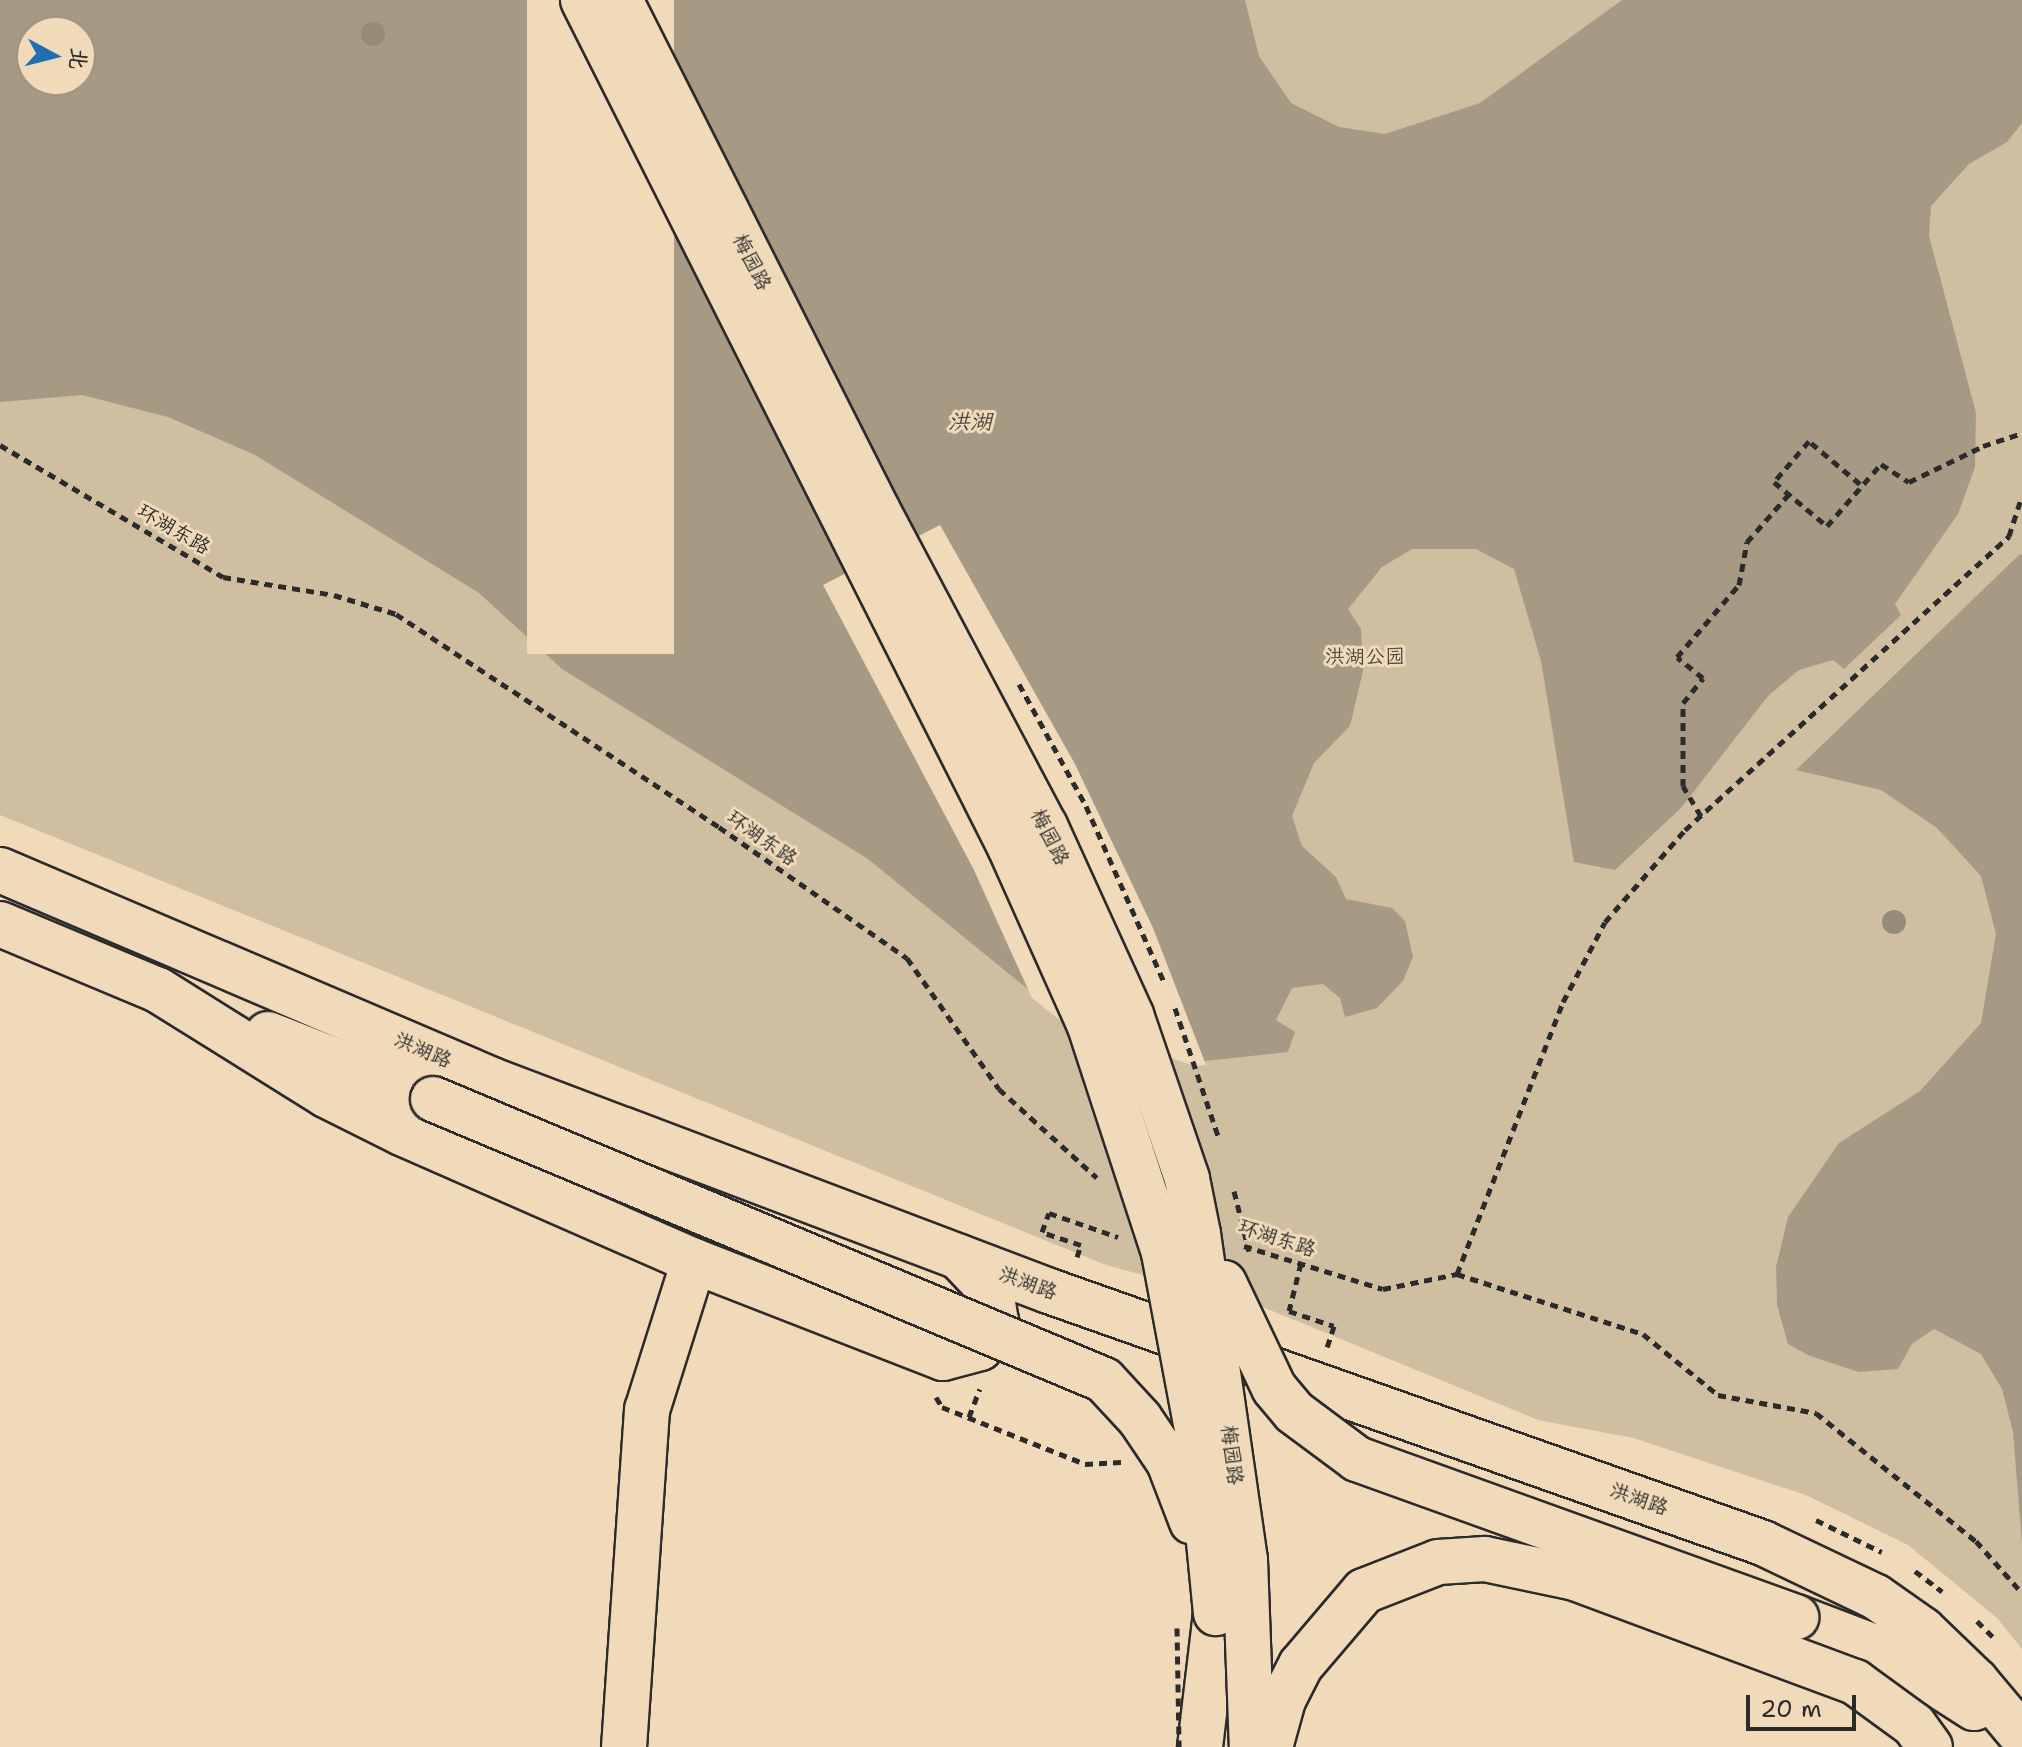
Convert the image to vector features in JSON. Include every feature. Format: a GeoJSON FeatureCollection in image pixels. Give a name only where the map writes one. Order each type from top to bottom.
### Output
{"type":"FeatureCollection","features":[{"type":"Feature","properties":{"kind":"main road","name":"梅园路"},"geometry":{"type":"LineString","coordinates":[[583,0],[1010,847],[1090,1026],[1164,1253],[1199,1440],[1216,1613],[1221,1747]]}},
{"type":"Feature","properties":{"kind":"main road","name":"梅园路"},"geometry":{"type":"LineString","coordinates":[[620,0],[1095,929],[1131,1015],[1187,1179],[1245,1560],[1252,1747]]}},
{"type":"Feature","properties":{"kind":"main road","name":"洪湖路"},"geometry":{"type":"LineString","coordinates":[[0,870],[492,1080],[959,1257],[1817,1567],[1876,1597],[1923,1630],[1976,1681],[2022,1738]]}},
{"type":"Feature","properties":{"kind":"main road"},"geometry":{"type":"LineString","coordinates":[[0,924],[433,1099],[1104,1380],[1132,1408],[1169,1462],[1195,1534],[1216,1613],[1200,1747]]}},
{"type":"Feature","properties":{"kind":"main road"},"geometry":{"type":"LineString","coordinates":[[158,990],[326,1095],[694,1261],[943,1358],[980,1348],[996,1322],[991,1291],[959,1257]]}},
{"type":"Feature","properties":{"kind":"main road"},"geometry":{"type":"LineString","coordinates":[[1187,1179],[1263,1372],[1294,1412],[1325,1438],[1401,1477],[1885,1651],[2022,1738]]}},
{"type":"Feature","properties":{"kind":"main road"},"geometry":{"type":"LineString","coordinates":[[624,1747],[647,1410],[694,1261]]}},
{"type":"Feature","properties":{"kind":"main road"},"geometry":{"type":"LineString","coordinates":[[1185,1340],[1214,1428],[1222,1472],[1243,1747]]}},
{"type":"Feature","properties":{"kind":"main road"},"geometry":{"type":"LineString","coordinates":[[1270,1747],[1283,1700],[1301,1665],[1364,1591],[1438,1562],[1485,1559],[1575,1578],[1855,1682],[1914,1725],[1930,1747]]}},
{"type":"Feature","properties":{"kind":"path"},"geometry":{"type":"LineString","coordinates":[[1860,484],[1809,441],[1774,482],[1827,526],[1860,484],[1881,464],[1909,482],[1983,446],[2022,433]]}},
{"type":"Feature","properties":{"kind":"path","name":"环湖东路"},"geometry":{"type":"LineString","coordinates":[[0,445],[223,577],[334,595],[396,614],[719,827],[907,958],[999,1089],[1063,1153],[1106,1185]]}},
{"type":"Feature","properties":{"kind":"path"},"geometry":{"type":"LineString","coordinates":[[1701,816],[1683,786],[1683,703],[1703,678],[1677,657],[1739,585],[1747,542],[1789,494]]}},
{"type":"Feature","properties":{"kind":"path"},"geometry":{"type":"LineString","coordinates":[[2022,496],[2009,536],[1701,816],[1605,922],[1570,989],[1457,1274],[1643,1334],[1718,1395],[1816,1413],[1976,1541],[2022,1593]]}},
{"type":"Feature","properties":{"kind":"path"},"geometry":{"type":"LineString","coordinates":[[1077,1257],[1081,1245],[1042,1232],[1049,1213],[1123,1239]]}},
{"type":"Feature","properties":{"kind":"path","name":"环湖东路"},"geometry":{"type":"LineString","coordinates":[[1239,1244],[1383,1289],[1457,1274]]}},
{"type":"Feature","properties":{"kind":"path"},"geometry":{"type":"LineString","coordinates":[[1065,1253],[1090,1262]]}},
{"type":"Feature","properties":{"kind":"path"},"geometry":{"type":"LineString","coordinates":[[1301,1263],[1289,1311],[1334,1326],[1327,1347]]}},
{"type":"Feature","properties":{"kind":"path"},"geometry":{"type":"LineString","coordinates":[[1312,1342],[1340,1352]]}},
{"type":"Feature","properties":{"kind":"path"},"geometry":{"type":"LineString","coordinates":[[942,1407],[1085,1464],[1136,1465]]}},
{"type":"Feature","properties":{"kind":"path"},"geometry":{"type":"LineString","coordinates":[[1805,1515],[1896,1560]]}},
{"type":"Feature","properties":{"kind":"path"},"geometry":{"type":"LineString","coordinates":[[1908,1567],[1954,1601]]}},
{"type":"Feature","properties":{"kind":"path"},"geometry":{"type":"LineString","coordinates":[[1965,1611],[1996,1640]]}},
{"type":"Feature","properties":{"kind":"green space","name":"洪湖公园"},"geometry":{"type":"Polygon","coordinates":[[[0,0],[2022,0],[2022,1649],[1997,1618],[1908,1545],[1806,1495],[1633,1438],[1538,1420],[1265,1308],[1106,1265],[0,815],[0,0]]]}},
{"type":"Feature","properties":{"kind":"water","name":"洪湖"},"geometry":{"type":"Polygon","coordinates":[[[0,0],[1245,0],[1259,56],[1291,103],[1339,127],[1385,134],[1480,103],[1622,0],[2022,0],[2022,123],[2007,142],[1969,164],[1931,206],[1929,236],[1976,413],[1975,467],[1958,514],[1895,604],[1901,615],[1844,669],[1833,660],[1799,670],[1768,696],[1681,808],[1615,870],[1574,862],[1541,661],[1514,569],[1476,549],[1412,549],[1382,567],[1348,609],[1361,629],[1363,671],[1350,726],[1314,763],[1292,816],[1302,846],[1336,877],[1346,899],[1392,908],[1405,921],[1413,957],[1403,981],[1377,1008],[1345,1017],[1340,998],[1323,984],[1292,988],[1276,1020],[1295,1032],[1288,1052],[1196,1062],[1062,1017],[868,859],[562,669],[479,593],[255,455],[168,417],[82,395],[0,402],[0,0]]]}},
{"type":"Feature","properties":{"kind":"water"},"geometry":{"type":"Polygon","coordinates":[[[2020,554],[2022,1544],[2013,1432],[2002,1389],[1981,1354],[1934,1329],[1912,1344],[1898,1369],[1859,1372],[1810,1356],[1788,1344],[1777,1305],[1776,1267],[1788,1217],[1839,1143],[1920,1091],[1981,1023],[1996,934],[1981,876],[1937,828],[1881,790],[1796,770],[2020,554]]]}},
{"type":"Feature","properties":{"kind":"pier"},"geometry":{"type":"Polygon","coordinates":[[[527,0],[674,0],[674,654],[527,654],[527,0]]]}},
{"type":"Feature","properties":{"kind":"pier"},"geometry":{"type":"Polygon","coordinates":[[[940,525],[1075,764],[1153,928],[1206,1065],[1195,1066],[1061,1021],[1032,998],[973,868],[823,585],[940,525]]]}}]}
